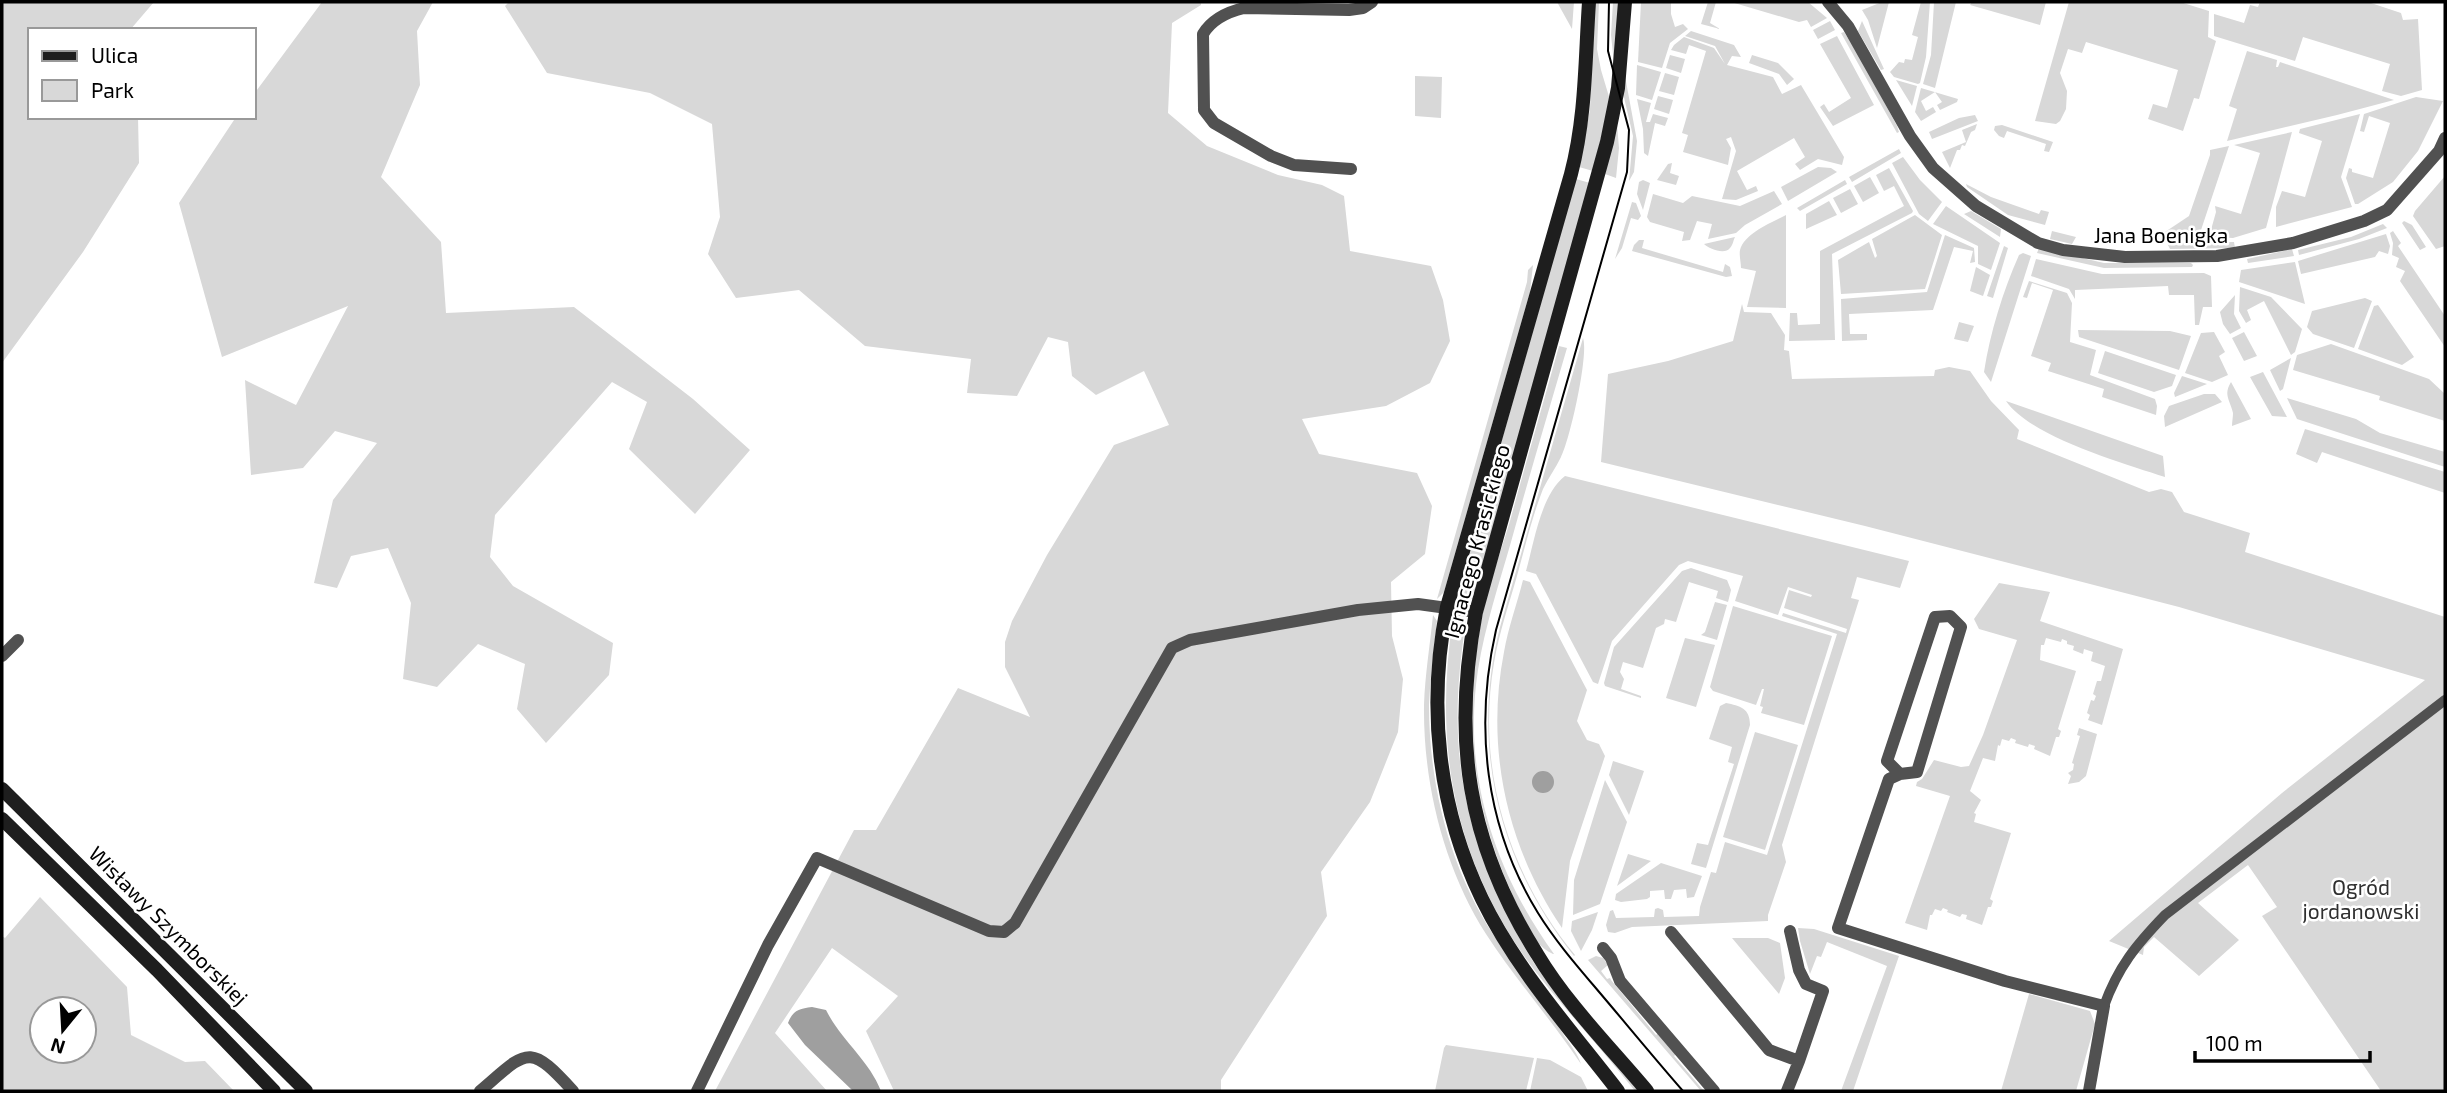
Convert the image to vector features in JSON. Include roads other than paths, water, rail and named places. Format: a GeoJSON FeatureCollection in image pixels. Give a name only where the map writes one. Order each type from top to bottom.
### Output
{"type":"FeatureCollection","features":[{"type":"Feature","properties":{"kind":"main road","name":"Ignacego Krasickiego"},"geometry":{"type":"LineString","coordinates":[[1589,2],[1585,102],[1573,168],[1447,607],[1439,665],[1437,716],[1440,760],[1449,808],[1463,854],[1483,901],[1509,947],[1618,1091]]}},
{"type":"Feature","properties":{"kind":"main road","name":"Ignacego Krasickiego"},"geometry":{"type":"LineString","coordinates":[[1625,2],[1618,88],[1607,142],[1476,612],[1468,654],[1464,722],[1471,792],[1482,836],[1515,915],[1537,956],[1647,1091]]}},
{"type":"Feature","properties":{"kind":"main road","name":"Wisławy Szymborskiej"},"geometry":{"type":"LineString","coordinates":[[2,789],[306,1091]]}},
{"type":"Feature","properties":{"kind":"main road","name":"Wisławy Szymborskiej"},"geometry":{"type":"LineString","coordinates":[[2,819],[157,970],[274,1091]]}},
{"type":"Feature","properties":{"kind":"street"},"geometry":{"type":"LineString","coordinates":[[1351,169],[1294,164],[1271,156],[1214,123],[1204,110],[1203,34],[1209,23],[1233,10],[1349,10],[1363,8],[1372,2]]}},
{"type":"Feature","properties":{"kind":"street","name":"Jana Boenigka"},"geometry":{"type":"LineString","coordinates":[[1828,2],[1848,26],[1910,136],[1933,168],[1976,206],[2038,243],[2063,250],[2125,257],[2206,256],[2241,253],[2293,243],[2364,221],[2387,210],[2439,151],[2445,138]]}},
{"type":"Feature","properties":{"kind":"street"},"geometry":{"type":"LineString","coordinates":[[697,1091],[768,945],[817,858],[989,931],[1004,932],[1015,923],[1172,648],[1189,640],[1358,610],[1418,604],[1476,612]]}},
{"type":"Feature","properties":{"kind":"street"},"geometry":{"type":"LineString","coordinates":[[1900,774],[1887,761],[1936,617],[1950,616],[1961,627],[1917,772],[1900,774],[1889,779],[1838,928],[1993,977],[2104,1006]]}},
{"type":"Feature","properties":{"kind":"street"},"geometry":{"type":"LineString","coordinates":[[2090,1091],[2104,1006],[2113,981],[2127,956],[2165,915],[2445,699]]}},
{"type":"Feature","properties":{"kind":"street"},"geometry":{"type":"LineString","coordinates":[[1787,1091],[1823,991],[1806,984],[1799,970],[1790,931]]}},
{"type":"Feature","properties":{"kind":"street"},"geometry":{"type":"LineString","coordinates":[[1671,932],[1769,1050],[1799,1061]]}},
{"type":"Feature","properties":{"kind":"street"},"geometry":{"type":"LineString","coordinates":[[1603,947],[1611,958],[1620,981],[1714,1091]]}},
{"type":"Feature","properties":{"kind":"street"},"geometry":{"type":"LineString","coordinates":[[480,1091],[514,1062],[530,1056],[544,1060],[573,1091]]}},
{"type":"Feature","properties":{"kind":"tram line"},"geometry":{"type":"LineString","coordinates":[[1609,2],[1608,51],[1629,130],[1627,172],[1496,630],[1489,666],[1486,739],[1489,776],[1506,846],[1538,913],[1575,964],[1683,1091]]}},
{"type":"Feature","properties":{"kind":"park label","name":"Ogród jordanowski"},"geometry":{"type":"Point","coordinates":[2361,898]}}]}
